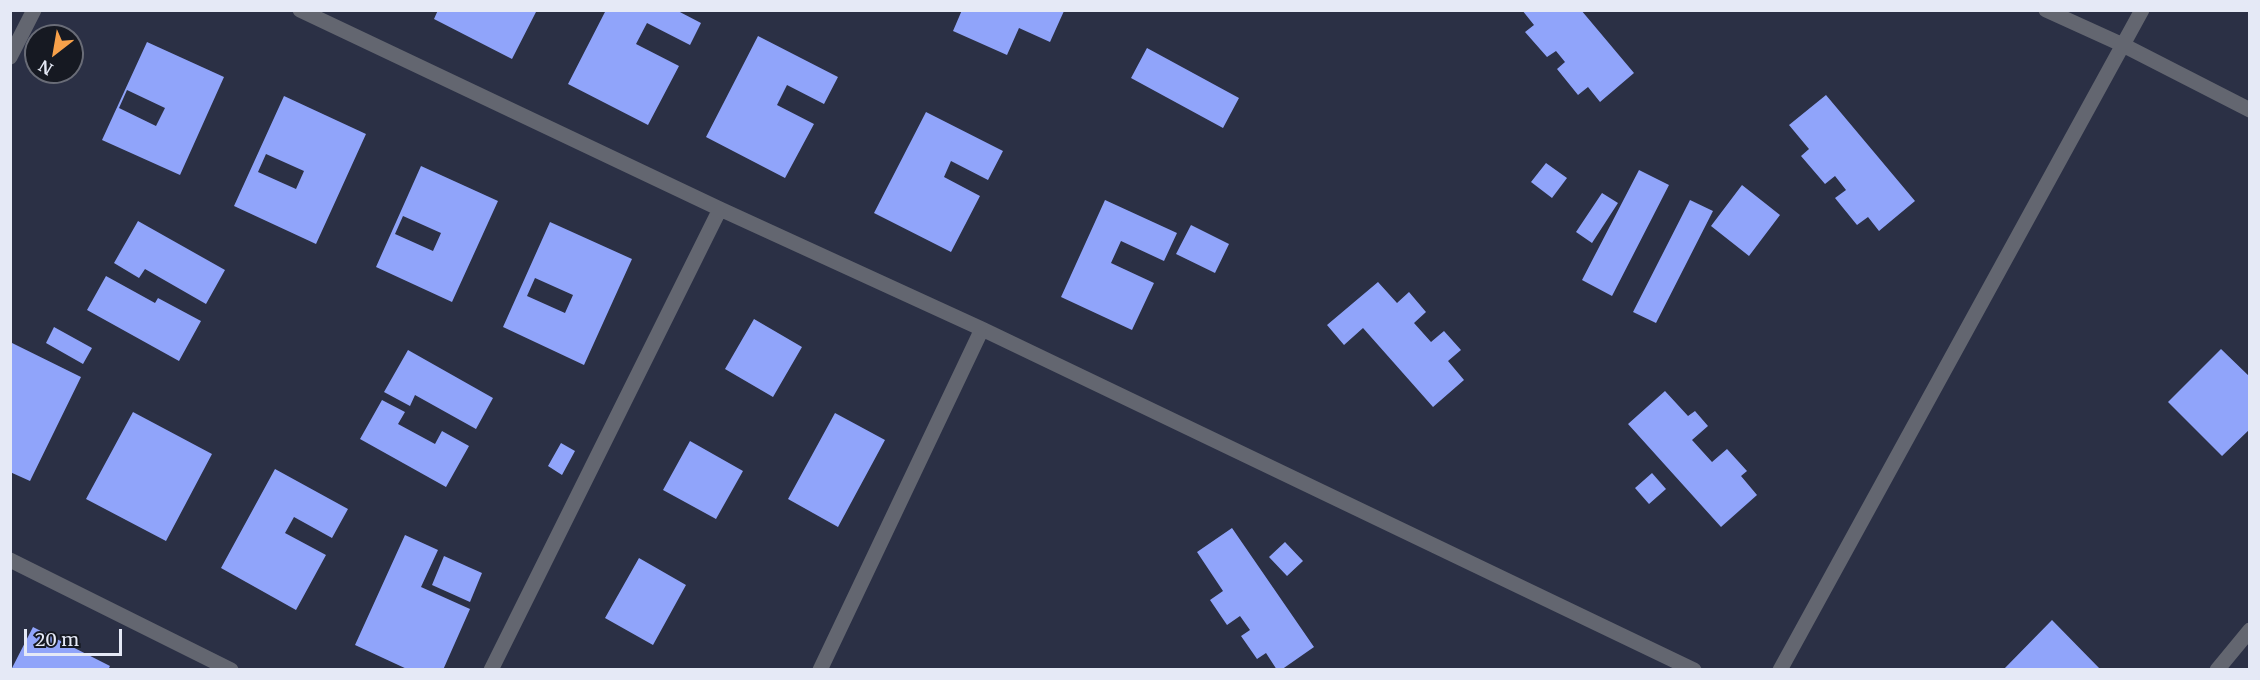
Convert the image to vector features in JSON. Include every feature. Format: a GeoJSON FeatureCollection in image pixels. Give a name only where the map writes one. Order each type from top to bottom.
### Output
{"type":"FeatureCollection","features":[{"type":"Feature","properties":{"kind":"street"},"geometry":{"type":"LineString","coordinates":[[10,57],[34,10]]}},
{"type":"Feature","properties":{"kind":"street"},"geometry":{"type":"LineString","coordinates":[[300,10],[720,209],[982,329],[1694,669]]}},
{"type":"Feature","properties":{"kind":"street"},"geometry":{"type":"LineString","coordinates":[[2046,10],[2123,45],[2250,110]]}},
{"type":"Feature","properties":{"kind":"street"},"geometry":{"type":"LineString","coordinates":[[1780,669],[2142,10]]}},
{"type":"Feature","properties":{"kind":"street"},"geometry":{"type":"LineString","coordinates":[[491,669],[720,209]]}},
{"type":"Feature","properties":{"kind":"street"},"geometry":{"type":"LineString","coordinates":[[820,669],[982,329]]}},
{"type":"Feature","properties":{"kind":"street"},"geometry":{"type":"LineString","coordinates":[[10,560],[231,669]]}},
{"type":"Feature","properties":{"kind":"street"},"geometry":{"type":"LineString","coordinates":[[2217,669],[2250,630]]}},
{"type":"Feature","properties":{"kind":"building"},"geometry":{"type":"Polygon","coordinates":[[[438,10],[537,10],[512,59],[434,19],[438,10]]]}},
{"type":"Feature","properties":{"kind":"building"},"geometry":{"type":"Polygon","coordinates":[[[606,10],[676,10],[701,23],[690,45],[647,23],[636,44],[679,66],[648,125],[568,84],[606,10]]]}},
{"type":"Feature","properties":{"kind":"building"},"geometry":{"type":"Polygon","coordinates":[[[962,10],[1064,11],[1050,42],[1019,28],[1007,55],[953,31],[962,10]]]}},
{"type":"Feature","properties":{"kind":"building"},"geometry":{"type":"Polygon","coordinates":[[[1522,10],[1581,10],[1634,73],[1600,102],[1588,87],[1578,95],[1557,69],[1565,62],[1556,51],[1547,57],[1525,32],[1534,25],[1522,10]]]}},
{"type":"Feature","properties":{"kind":"building"},"geometry":{"type":"Polygon","coordinates":[[[758,36],[838,77],[824,104],[787,85],[777,105],[814,124],[785,178],[706,137],[758,36]]]}},
{"type":"Feature","properties":{"kind":"building"},"geometry":{"type":"Polygon","coordinates":[[[147,42],[224,77],[180,175],[102,140],[147,42]],[[127,90],[119,108],[156,126],[165,108],[127,90]]]}},
{"type":"Feature","properties":{"kind":"building"},"geometry":{"type":"Polygon","coordinates":[[[1147,48],[1239,98],[1223,128],[1131,78],[1147,48]]]}},
{"type":"Feature","properties":{"kind":"building"},"geometry":{"type":"Polygon","coordinates":[[[1826,95],[1915,201],[1879,231],[1868,217],[1857,225],[1835,198],[1846,190],[1835,176],[1825,184],[1801,156],[1809,149],[1789,125],[1826,95]]]}},
{"type":"Feature","properties":{"kind":"building"},"geometry":{"type":"Polygon","coordinates":[[[284,96],[366,134],[316,244],[234,206],[284,96]],[[266,154],[258,172],[296,189],[304,171],[266,154]]]}},
{"type":"Feature","properties":{"kind":"building"},"geometry":{"type":"Polygon","coordinates":[[[926,112],[1003,151],[988,180],[951,161],[944,177],[980,196],[951,252],[874,213],[926,112]]]}},
{"type":"Feature","properties":{"kind":"building"},"geometry":{"type":"Polygon","coordinates":[[[1546,163],[1567,178],[1552,198],[1531,182],[1546,163]]]}},
{"type":"Feature","properties":{"kind":"building"},"geometry":{"type":"Polygon","coordinates":[[[421,166],[498,201],[452,302],[376,267],[421,166]],[[403,216],[395,234],[433,251],[441,233],[403,216]]]}},
{"type":"Feature","properties":{"kind":"building"},"geometry":{"type":"Polygon","coordinates":[[[1639,170],[1669,185],[1612,296],[1582,280],[1639,170]]]}},
{"type":"Feature","properties":{"kind":"building"},"geometry":{"type":"Polygon","coordinates":[[[1742,185],[1780,215],[1749,256],[1711,226],[1742,185]]]}},
{"type":"Feature","properties":{"kind":"building"},"geometry":{"type":"Polygon","coordinates":[[[1602,193],[1618,203],[1592,243],[1576,232],[1602,193]]]}},
{"type":"Feature","properties":{"kind":"building"},"geometry":{"type":"Polygon","coordinates":[[[1105,200],[1177,233],[1164,261],[1121,241],[1111,263],[1154,283],[1132,330],[1061,297],[1105,200]]]}},
{"type":"Feature","properties":{"kind":"building"},"geometry":{"type":"Polygon","coordinates":[[[1690,200],[1713,211],[1656,323],[1633,312],[1690,200]]]}},
{"type":"Feature","properties":{"kind":"building"},"geometry":{"type":"Polygon","coordinates":[[[138,221],[225,270],[206,304],[145,269],[139,278],[114,263],[138,221]]]}},
{"type":"Feature","properties":{"kind":"building"},"geometry":{"type":"Polygon","coordinates":[[[550,222],[632,259],[584,365],[503,327],[550,222]],[[535,278],[527,296],[565,313],[573,295],[535,278]]]}},
{"type":"Feature","properties":{"kind":"building"},"geometry":{"type":"Polygon","coordinates":[[[1191,225],[1229,244],[1215,273],[1176,254],[1191,225]]]}},
{"type":"Feature","properties":{"kind":"building"},"geometry":{"type":"Polygon","coordinates":[[[106,276],[155,303],[158,298],[201,321],[179,361],[87,310],[106,276]]]}},
{"type":"Feature","properties":{"kind":"building"},"geometry":{"type":"Polygon","coordinates":[[[1378,282],[1397,303],[1409,292],[1426,312],[1414,323],[1431,342],[1444,331],[1461,350],[1448,361],[1464,380],[1433,407],[1363,328],[1344,345],[1327,325],[1378,282]]]}},
{"type":"Feature","properties":{"kind":"building"},"geometry":{"type":"Polygon","coordinates":[[[754,319],[802,347],[773,397],[725,369],[754,319]]]}},
{"type":"Feature","properties":{"kind":"building"},"geometry":{"type":"Polygon","coordinates":[[[54,327],[92,348],[83,364],[46,343],[54,327]]]}},
{"type":"Feature","properties":{"kind":"building"},"geometry":{"type":"Polygon","coordinates":[[[10,342],[81,377],[30,481],[10,472],[10,342]]]}},
{"type":"Feature","properties":{"kind":"building"},"geometry":{"type":"Polygon","coordinates":[[[2221,349],[2250,377],[2250,429],[2222,456],[2168,402],[2221,349]]]}},
{"type":"Feature","properties":{"kind":"building"},"geometry":{"type":"Polygon","coordinates":[[[408,350],[493,398],[476,429],[415,395],[410,406],[384,392],[408,350]]]}},
{"type":"Feature","properties":{"kind":"building"},"geometry":{"type":"Polygon","coordinates":[[[1665,391],[1688,416],[1695,411],[1708,426],[1692,440],[1712,462],[1727,449],[1747,471],[1741,476],[1757,495],[1721,527],[1628,424],[1665,391]]]}},
{"type":"Feature","properties":{"kind":"building"},"geometry":{"type":"Polygon","coordinates":[[[382,400],[405,412],[398,424],[435,444],[442,431],[469,446],[446,487],[360,439],[382,400]]]}},
{"type":"Feature","properties":{"kind":"building"},"geometry":{"type":"Polygon","coordinates":[[[133,412],[212,454],[166,541],[86,499],[133,412]]]}},
{"type":"Feature","properties":{"kind":"building"},"geometry":{"type":"Polygon","coordinates":[[[835,413],[885,440],[838,527],[788,499],[835,413]]]}},
{"type":"Feature","properties":{"kind":"building"},"geometry":{"type":"Polygon","coordinates":[[[690,441],[743,471],[716,519],[663,490],[690,441]]]}},
{"type":"Feature","properties":{"kind":"building"},"geometry":{"type":"Polygon","coordinates":[[[561,443],[575,451],[562,475],[548,466],[561,443]]]}},
{"type":"Feature","properties":{"kind":"building"},"geometry":{"type":"Polygon","coordinates":[[[275,469],[348,509],[332,538],[294,517],[285,533],[326,555],[296,610],[221,568],[275,469]]]}},
{"type":"Feature","properties":{"kind":"building"},"geometry":{"type":"Polygon","coordinates":[[[1652,473],[1666,489],[1649,504],[1635,488],[1652,473]]]}},
{"type":"Feature","properties":{"kind":"building"},"geometry":{"type":"Polygon","coordinates":[[[1232,528],[1314,647],[1281,670],[1277,670],[1266,653],[1257,659],[1241,636],[1250,630],[1240,616],[1227,625],[1210,600],[1223,591],[1197,552],[1232,528]]]}},
{"type":"Feature","properties":{"kind":"building"},"geometry":{"type":"Polygon","coordinates":[[[405,535],[438,550],[421,587],[470,609],[443,670],[409,670],[355,645],[405,535]]]}},
{"type":"Feature","properties":{"kind":"building"},"geometry":{"type":"Polygon","coordinates":[[[1285,542],[1303,561],[1287,576],[1269,557],[1285,542]]]}},
{"type":"Feature","properties":{"kind":"building"},"geometry":{"type":"Polygon","coordinates":[[[444,556],[482,573],[470,602],[432,585],[444,556]]]}},
{"type":"Feature","properties":{"kind":"building"},"geometry":{"type":"Polygon","coordinates":[[[639,558],[686,585],[653,645],[605,618],[639,558]]]}},
{"type":"Feature","properties":{"kind":"building"},"geometry":{"type":"Polygon","coordinates":[[[2052,620],[2101,670],[2003,670],[2052,620]]]}},
{"type":"Feature","properties":{"kind":"building"},"geometry":{"type":"Polygon","coordinates":[[[33,627],[110,666],[108,670],[11,670],[33,627]]]}}]}
